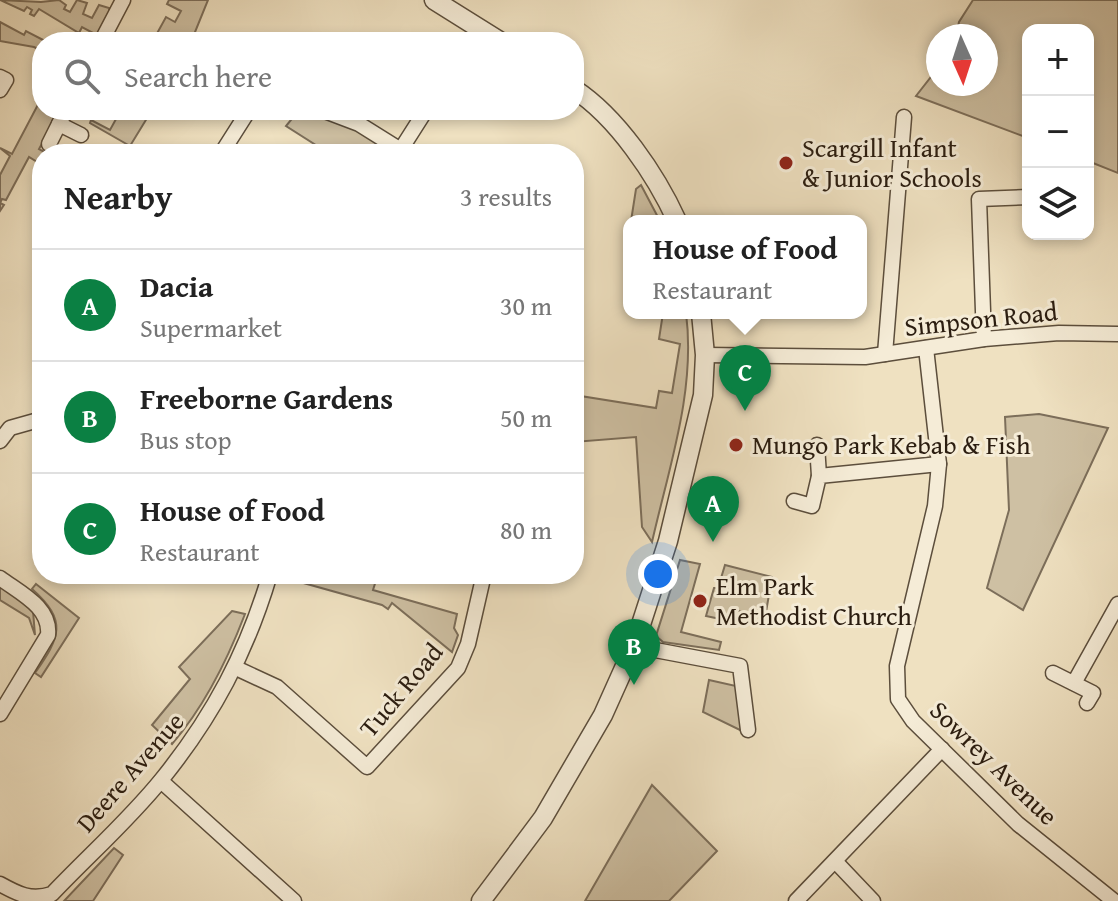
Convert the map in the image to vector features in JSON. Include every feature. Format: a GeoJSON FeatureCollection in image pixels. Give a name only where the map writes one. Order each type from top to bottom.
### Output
{"type":"FeatureCollection","features":[{"type":"Feature","properties":{"kind":"street"},"geometry":{"type":"LineString","coordinates":[[106,32],[123,0]]}},
{"type":"Feature","properties":{"kind":"street"},"geometry":{"type":"LineString","coordinates":[[434,0],[471,32]]}},
{"type":"Feature","properties":{"kind":"street"},"geometry":{"type":"LineString","coordinates":[[0,77],[6,80],[0,90]]}},
{"type":"Feature","properties":{"kind":"street"},"geometry":{"type":"LineString","coordinates":[[584,95],[630,143],[658,183],[674,215]]}},
{"type":"Feature","properties":{"kind":"street"},"geometry":{"type":"LineString","coordinates":[[885,354],[904,117]]}},
{"type":"Feature","properties":{"kind":"street"},"geometry":{"type":"LineString","coordinates":[[49,144],[61,120]]}},
{"type":"Feature","properties":{"kind":"street"},"geometry":{"type":"LineString","coordinates":[[66,120],[81,135]]}},
{"type":"Feature","properties":{"kind":"street"},"geometry":{"type":"LineString","coordinates":[[227,144],[243,120]]}},
{"type":"Feature","properties":{"kind":"street"},"geometry":{"type":"LineString","coordinates":[[348,120],[389,144]]}},
{"type":"Feature","properties":{"kind":"street"},"geometry":{"type":"LineString","coordinates":[[407,144],[420,120]]}},
{"type":"Feature","properties":{"kind":"street"},"geometry":{"type":"LineString","coordinates":[[984,339],[979,199],[1022,197]]}},
{"type":"Feature","properties":{"kind":"street"},"geometry":{"type":"LineString","coordinates":[[481,901],[543,818],[603,715],[634,646],[668,541],[703,395],[705,355],[702,319]]}},
{"type":"Feature","properties":{"kind":"street","name":"Simpson Road"},"geometry":{"type":"LineString","coordinates":[[705,355],[865,357],[984,339],[1059,333],[1118,334]]}},
{"type":"Feature","properties":{"kind":"street","name":"Sowrey Avenue"},"geometry":{"type":"LineString","coordinates":[[926,348],[939,464],[935,506],[897,666],[898,699],[913,721],[1018,824],[1114,901]]}},
{"type":"Feature","properties":{"kind":"street"},"geometry":{"type":"LineString","coordinates":[[0,441],[5,425],[32,421]]}},
{"type":"Feature","properties":{"kind":"street"},"geometry":{"type":"LineString","coordinates":[[794,501],[812,506],[819,476],[817,445]]}},
{"type":"Feature","properties":{"kind":"street"},"geometry":{"type":"LineString","coordinates":[[819,476],[939,464]]}},
{"type":"Feature","properties":{"kind":"street"},"geometry":{"type":"LineString","coordinates":[[0,578],[42,610],[49,624],[48,635],[0,714]]}},
{"type":"Feature","properties":{"kind":"street","name":"Deere Avenue"},"geometry":{"type":"LineString","coordinates":[[0,884],[28,899],[42,899],[52,894],[161,781],[203,724],[236,668],[267,584]]}},
{"type":"Feature","properties":{"kind":"street","name":"Tuck Road"},"geometry":{"type":"LineString","coordinates":[[236,668],[277,687],[367,767],[458,668],[468,644],[482,584]]}},
{"type":"Feature","properties":{"kind":"street"},"geometry":{"type":"LineString","coordinates":[[1074,683],[1118,604]]}},
{"type":"Feature","properties":{"kind":"street"},"geometry":{"type":"LineString","coordinates":[[634,646],[740,666],[748,730]]}},
{"type":"Feature","properties":{"kind":"street"},"geometry":{"type":"LineString","coordinates":[[1053,673],[1093,693],[1087,703]]}},
{"type":"Feature","properties":{"kind":"street"},"geometry":{"type":"LineString","coordinates":[[796,901],[942,749]]}},
{"type":"Feature","properties":{"kind":"street"},"geometry":{"type":"LineString","coordinates":[[161,781],[294,901]]}},
{"type":"Feature","properties":{"kind":"street"},"geometry":{"type":"LineString","coordinates":[[835,861],[873,901]]}},
{"type":"Feature","properties":{"kind":"shaded area"},"geometry":{"type":"Polygon","coordinates":[[[0,0],[59,0],[70,12],[77,0],[87,3],[83,14],[92,18],[99,5],[109,8],[110,17],[102,32],[91,32],[82,27],[77,32],[39,9],[34,16],[27,7],[24,11],[0,0]]]}},
{"type":"Feature","properties":{"kind":"shaded area"},"geometry":{"type":"Polygon","coordinates":[[[169,0],[208,0],[195,32],[158,32],[166,17],[175,22],[181,11],[167,4],[169,0]]]}},
{"type":"Feature","properties":{"kind":"shaded area"},"geometry":{"type":"Polygon","coordinates":[[[973,0],[1118,0],[1118,173],[1094,163],[1094,24],[1022,24],[1022,136],[916,96],[926,83],[926,96],[998,96],[998,24],[959,22],[973,0]]]}},
{"type":"Feature","properties":{"kind":"shaded area"},"geometry":{"type":"Polygon","coordinates":[[[0,22],[24,35],[26,31],[32,34],[32,47],[0,41],[0,22]]]}},
{"type":"Feature","properties":{"kind":"shaded area"},"geometry":{"type":"Polygon","coordinates":[[[32,116],[32,120],[55,120],[42,144],[32,144],[32,159],[29,157],[6,200],[2,199],[0,203],[0,175],[10,156],[0,148],[12,154],[32,116]]]}},
{"type":"Feature","properties":{"kind":"shaded area"},"geometry":{"type":"Polygon","coordinates":[[[91,120],[110,130],[116,120],[146,120],[131,144],[127,144],[90,123],[91,120]]]}},
{"type":"Feature","properties":{"kind":"shaded area"},"geometry":{"type":"Polygon","coordinates":[[[291,120],[340,120],[377,144],[314,144],[286,126],[291,120]]]}},
{"type":"Feature","properties":{"kind":"shaded area"},"geometry":{"type":"Polygon","coordinates":[[[641,185],[657,215],[632,215],[636,189],[641,185]]]}},
{"type":"Feature","properties":{"kind":"shaded area"},"geometry":{"type":"Polygon","coordinates":[[[662,319],[686,319],[684,400],[652,542],[642,527],[636,437],[584,441],[584,397],[656,408],[659,391],[672,393],[680,344],[659,339],[662,319]]]}},
{"type":"Feature","properties":{"kind":"shaded area"},"geometry":{"type":"Polygon","coordinates":[[[1039,414],[1108,428],[1023,610],[987,588],[1009,510],[1005,417],[1039,414]]]}},
{"type":"Feature","properties":{"kind":"shaded area"},"geometry":{"type":"Polygon","coordinates":[[[680,560],[700,564],[681,632],[721,642],[719,650],[663,642],[656,636],[680,560]]]}},
{"type":"Feature","properties":{"kind":"shaded area"},"geometry":{"type":"Polygon","coordinates":[[[725,565],[772,577],[765,618],[735,610],[725,620],[706,616],[725,565]]]}},
{"type":"Feature","properties":{"kind":"shaded area"},"geometry":{"type":"Polygon","coordinates":[[[36,584],[79,618],[41,677],[35,673],[55,639],[56,630],[51,611],[32,589],[36,584]]]}},
{"type":"Feature","properties":{"kind":"shaded area"},"geometry":{"type":"Polygon","coordinates":[[[307,584],[375,584],[373,590],[457,614],[454,628],[458,635],[452,652],[392,603],[388,609],[307,584]]]}},
{"type":"Feature","properties":{"kind":"shaded area"},"geometry":{"type":"Polygon","coordinates":[[[0,585],[33,611],[35,635],[29,618],[0,600],[0,585]]]}},
{"type":"Feature","properties":{"kind":"shaded area"},"geometry":{"type":"Polygon","coordinates":[[[232,611],[245,614],[231,649],[205,699],[172,744],[152,725],[190,679],[179,667],[232,611]]]}},
{"type":"Feature","properties":{"kind":"shaded area"},"geometry":{"type":"Polygon","coordinates":[[[709,680],[736,686],[744,732],[703,712],[709,680]]]}},
{"type":"Feature","properties":{"kind":"shaded area"},"geometry":{"type":"Polygon","coordinates":[[[652,785],[717,851],[669,901],[585,901],[652,785]]]}},
{"type":"Feature","properties":{"kind":"shaded area"},"geometry":{"type":"Polygon","coordinates":[[[114,848],[123,855],[93,901],[64,901],[114,848]]]}},
{"type":"Feature","properties":{"kind":"place","name":"Scargill Infant & Junior Schools"},"geometry":{"type":"Point","coordinates":[786,163]}},
{"type":"Feature","properties":{"kind":"place","name":"House of Food"},"geometry":{"type":"Point","coordinates":[745,411]}},
{"type":"Feature","properties":{"kind":"place","name":"Mungo Park Kebab & Fish"},"geometry":{"type":"Point","coordinates":[736,445]}},
{"type":"Feature","properties":{"kind":"place","name":"Dacia"},"geometry":{"type":"Point","coordinates":[713,542]}},
{"type":"Feature","properties":{"kind":"place","name":"Elm Park Methodist Church"},"geometry":{"type":"Point","coordinates":[700,601]}},
{"type":"Feature","properties":{"kind":"place","name":"Freeborne Gardens"},"geometry":{"type":"Point","coordinates":[634,685]}}]}
